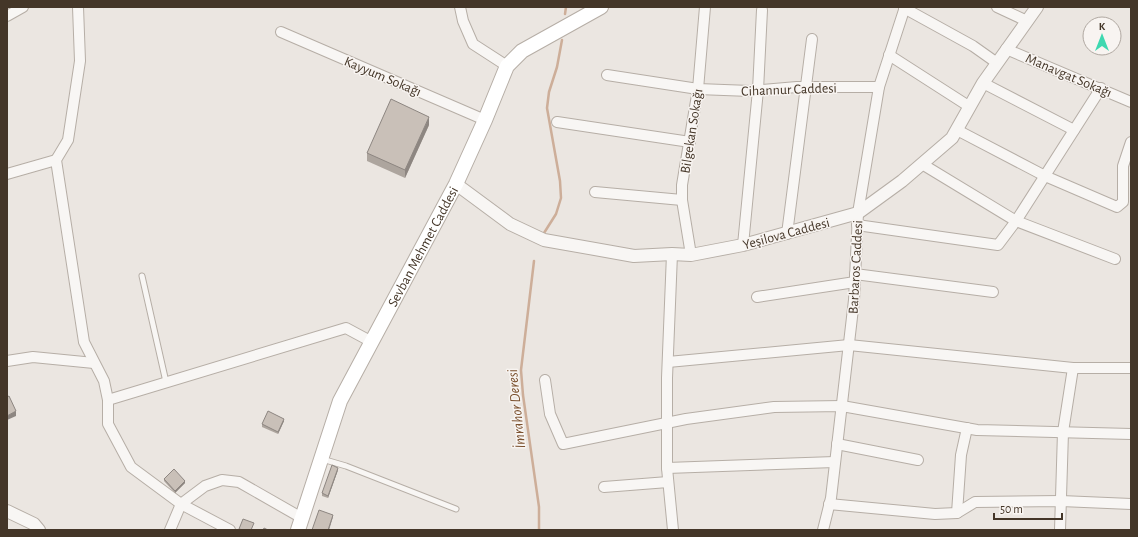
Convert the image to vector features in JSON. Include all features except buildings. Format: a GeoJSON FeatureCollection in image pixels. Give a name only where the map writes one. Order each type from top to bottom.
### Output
{"type":"FeatureCollection","features":[{"type":"Feature","properties":{"kind":"main road","name":"Sevban Mehmet Caddesi"},"geometry":{"type":"LineString","coordinates":[[300,524],[340,401],[456,184],[508,66],[522,51],[601,7]]}},
{"type":"Feature","properties":{"kind":"street"},"geometry":{"type":"LineString","coordinates":[[7,16],[23,7]]}},
{"type":"Feature","properties":{"kind":"street"},"geometry":{"type":"LineString","coordinates":[[78,7],[80,61],[68,140],[56,160],[84,342],[104,381],[108,400],[108,424],[131,467],[181,504],[230,530]]}},
{"type":"Feature","properties":{"kind":"street"},"geometry":{"type":"LineString","coordinates":[[460,7],[473,44],[508,66]]}},
{"type":"Feature","properties":{"kind":"street","name":"Bilgekan Sokağı"},"geometry":{"type":"LineString","coordinates":[[691,255],[682,200],[682,185],[698,89],[705,7]]}},
{"type":"Feature","properties":{"kind":"street"},"geometry":{"type":"LineString","coordinates":[[905,7],[974,46],[997,63]]}},
{"type":"Feature","properties":{"kind":"street","name":"Barbaros Caddesi"},"geometry":{"type":"LineString","coordinates":[[822,530],[829,504],[849,345],[855,278],[857,219],[879,87],[905,7]]}},
{"type":"Feature","properties":{"kind":"street"},"geometry":{"type":"LineString","coordinates":[[998,7],[1027,21]]}},
{"type":"Feature","properties":{"kind":"street","name":"Yeşilova Caddesi"},"geometry":{"type":"LineString","coordinates":[[456,184],[510,224],[544,240],[634,256],[672,254],[691,255],[743,245],[857,219],[952,138],[983,83],[1037,7]]}},
{"type":"Feature","properties":{"kind":"street"},"geometry":{"type":"LineString","coordinates":[[743,245],[758,90],[762,10]]}},
{"type":"Feature","properties":{"kind":"street","name":"Kayyum Sokağı"},"geometry":{"type":"LineString","coordinates":[[281,32],[485,120]]}},
{"type":"Feature","properties":{"kind":"street"},"geometry":{"type":"LineString","coordinates":[[788,234],[812,38]]}},
{"type":"Feature","properties":{"kind":"street","name":"Manavgat Sokağı"},"geometry":{"type":"LineString","coordinates":[[1006,49],[1131,102]]}},
{"type":"Feature","properties":{"kind":"street"},"geometry":{"type":"LineString","coordinates":[[889,55],[970,107]]}},
{"type":"Feature","properties":{"kind":"street","name":"Cihannur Caddesi"},"geometry":{"type":"LineString","coordinates":[[607,75],[698,89],[758,90],[807,87],[879,87]]}},
{"type":"Feature","properties":{"kind":"street"},"geometry":{"type":"LineString","coordinates":[[983,83],[1074,130]]}},
{"type":"Feature","properties":{"kind":"street"},"geometry":{"type":"LineString","coordinates":[[857,219],[998,245],[1016,221],[1101,88]]}},
{"type":"Feature","properties":{"kind":"street"},"geometry":{"type":"LineString","coordinates":[[557,122],[690,142]]}},
{"type":"Feature","properties":{"kind":"street"},"geometry":{"type":"LineString","coordinates":[[957,130],[1045,176],[1116,208],[1123,202],[1131,142]]}},
{"type":"Feature","properties":{"kind":"street"},"geometry":{"type":"LineString","coordinates":[[7,174],[56,160]]}},
{"type":"Feature","properties":{"kind":"street"},"geometry":{"type":"LineString","coordinates":[[922,164],[1016,221],[1115,259]]}},
{"type":"Feature","properties":{"kind":"street"},"geometry":{"type":"LineString","coordinates":[[595,192],[682,200]]}},
{"type":"Feature","properties":{"kind":"street"},"geometry":{"type":"LineString","coordinates":[[672,254],[668,362],[668,482],[673,530]]}},
{"type":"Feature","properties":{"kind":"street"},"geometry":{"type":"LineString","coordinates":[[757,297],[855,278],[993,292]]}},
{"type":"Feature","properties":{"kind":"street"},"geometry":{"type":"LineString","coordinates":[[108,400],[346,328],[372,342]]}},
{"type":"Feature","properties":{"kind":"street"},"geometry":{"type":"LineString","coordinates":[[668,362],[849,345],[1073,368],[1131,368]]}},
{"type":"Feature","properties":{"kind":"street"},"geometry":{"type":"LineString","coordinates":[[7,361],[33,357],[94,363]]}},
{"type":"Feature","properties":{"kind":"street"},"geometry":{"type":"LineString","coordinates":[[1060,530],[1063,432],[1073,368]]}},
{"type":"Feature","properties":{"kind":"street"},"geometry":{"type":"LineString","coordinates":[[546,380],[550,414],[563,444],[668,423],[774,407],[842,406],[978,430],[1131,434]]}},
{"type":"Feature","properties":{"kind":"street"},"geometry":{"type":"LineString","coordinates":[[957,513],[961,455],[967,428]]}},
{"type":"Feature","properties":{"kind":"street"},"geometry":{"type":"LineString","coordinates":[[837,444],[918,460]]}},
{"type":"Feature","properties":{"kind":"street"},"geometry":{"type":"LineString","coordinates":[[668,468],[835,462]]}},
{"type":"Feature","properties":{"kind":"street"},"geometry":{"type":"LineString","coordinates":[[170,530],[181,504],[210,483],[222,480],[233,480],[239,482],[300,524]]}},
{"type":"Feature","properties":{"kind":"street"},"geometry":{"type":"LineString","coordinates":[[604,487],[668,482]]}},
{"type":"Feature","properties":{"kind":"street"},"geometry":{"type":"LineString","coordinates":[[829,504],[934,514],[957,513],[975,502],[1061,501],[1131,504]]}},
{"type":"Feature","properties":{"kind":"street"},"geometry":{"type":"LineString","coordinates":[[7,511],[34,524],[39,530]]}},
{"type":"Feature","properties":{"kind":"lane"},"geometry":{"type":"LineString","coordinates":[[142,276],[166,382]]}},
{"type":"Feature","properties":{"kind":"lane"},"geometry":{"type":"LineString","coordinates":[[322,458],[456,509]]}},
{"type":"Feature","properties":{"kind":"waterway","name":"İmrahor Deresi"},"geometry":{"type":"LineString","coordinates":[[565,14],[566,7]]}},
{"type":"Feature","properties":{"kind":"waterway","name":"İmrahor Deresi"},"geometry":{"type":"LineString","coordinates":[[544,233],[556,214],[561,198],[560,181],[547,108],[549,92],[557,67],[562,40]]}},
{"type":"Feature","properties":{"kind":"waterway","name":"İmrahor Deresi"},"geometry":{"type":"LineString","coordinates":[[534,261],[521,370],[523,395],[539,507],[539,530]]}}]}
